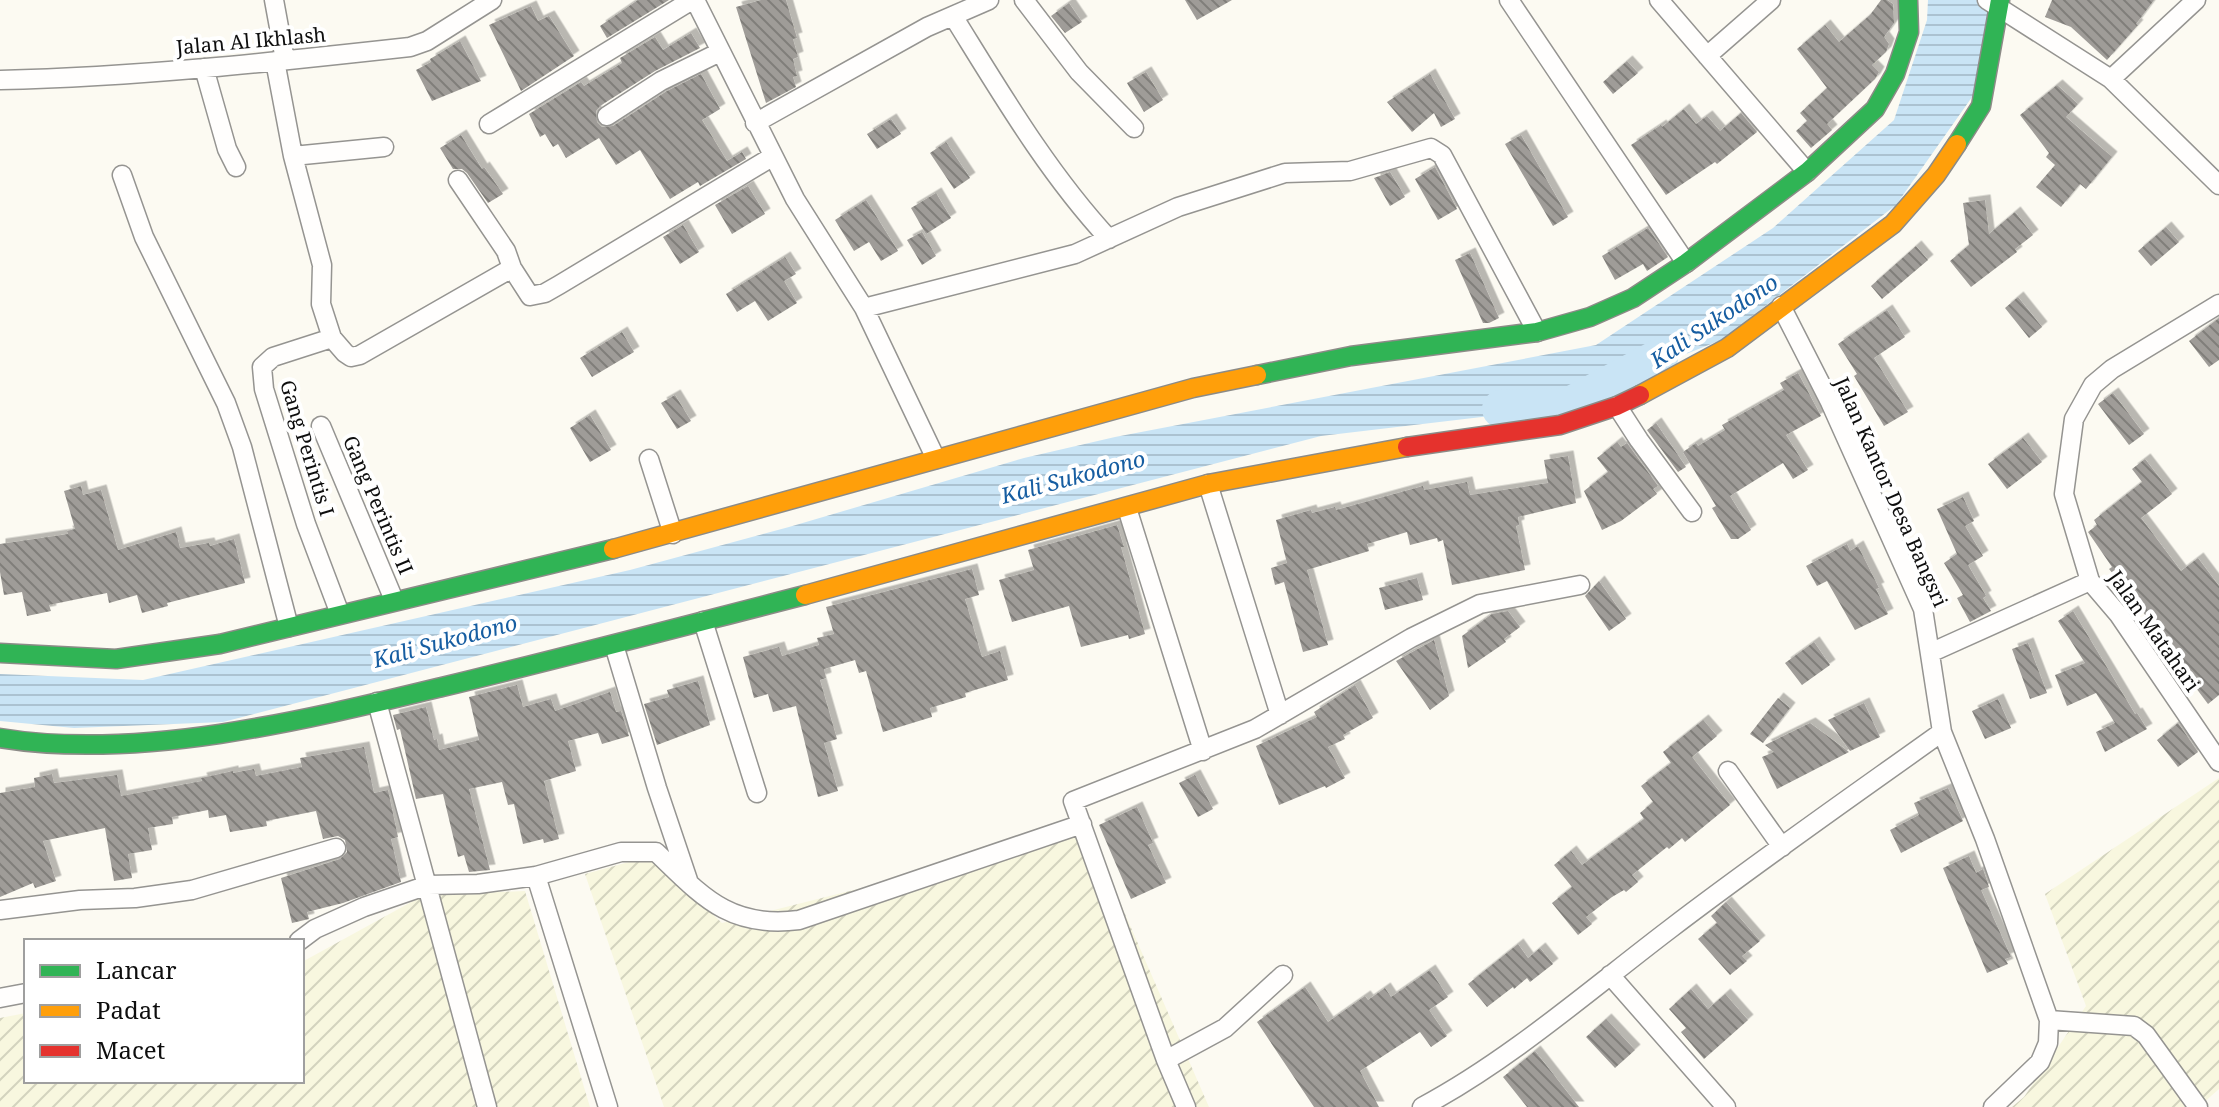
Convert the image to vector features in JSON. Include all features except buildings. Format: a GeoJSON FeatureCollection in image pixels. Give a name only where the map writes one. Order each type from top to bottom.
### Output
{"type":"FeatureCollection","features":[{"type":"Feature","properties":{"kind":"main road"},"geometry":{"type":"LineString","coordinates":[[0,653],[116,659],[220,644],[673,534],[1193,388],[1351,356],[1537,332],[1614,308],[1686,263],[1807,172],[1855,130],[1885,94],[1904,50],[1909,32],[1908,0]]}},
{"type":"Feature","properties":{"kind":"main road"},"geometry":{"type":"LineString","coordinates":[[0,738],[51,744],[108,743],[191,737],[318,717],[893,573],[1208,484],[1431,443],[1560,425],[1617,406],[1727,348],[1893,224],[1945,163],[1981,106],[1996,3]]}},
{"type":"Feature","properties":{"kind":"street"},"geometry":{"type":"LineString","coordinates":[[274,0],[293,156],[322,265],[320,296],[332,338],[345,353],[351,357],[360,355],[512,268]]}},
{"type":"Feature","properties":{"kind":"street","name":"Jalan Al Ikhlash"},"geometry":{"type":"LineString","coordinates":[[0,80],[204,68],[410,47],[427,41],[492,0]]}},
{"type":"Feature","properties":{"kind":"street"},"geometry":{"type":"LineString","coordinates":[[489,124],[694,0],[795,199],[864,308],[936,459]]}},
{"type":"Feature","properties":{"kind":"street"},"geometry":{"type":"LineString","coordinates":[[755,123],[927,27],[989,0]]}},
{"type":"Feature","properties":{"kind":"street"},"geometry":{"type":"LineString","coordinates":[[1024,0],[1079,72],[1134,128]]}},
{"type":"Feature","properties":{"kind":"street"},"geometry":{"type":"LineString","coordinates":[[1509,0],[1686,263]]}},
{"type":"Feature","properties":{"kind":"street"},"geometry":{"type":"LineString","coordinates":[[1659,0],[1807,172]]}},
{"type":"Feature","properties":{"kind":"street"},"geometry":{"type":"LineString","coordinates":[[1707,56],[1771,0]]}},
{"type":"Feature","properties":{"kind":"street"},"geometry":{"type":"LineString","coordinates":[[2111,79],[2196,0]]}},
{"type":"Feature","properties":{"kind":"street"},"geometry":{"type":"LineString","coordinates":[[1996,3],[2111,79],[2218,182]]}},
{"type":"Feature","properties":{"kind":"street"},"geometry":{"type":"LineString","coordinates":[[953,16],[1055,174],[1109,239]]}},
{"type":"Feature","properties":{"kind":"street"},"geometry":{"type":"LineString","coordinates":[[607,116],[661,81],[720,52]]}},
{"type":"Feature","properties":{"kind":"street"},"geometry":{"type":"LineString","coordinates":[[204,68],[227,149],[236,167]]}},
{"type":"Feature","properties":{"kind":"street"},"geometry":{"type":"LineString","coordinates":[[293,156],[384,147]]}},
{"type":"Feature","properties":{"kind":"street"},"geometry":{"type":"LineString","coordinates":[[864,308],[1075,254],[1178,207],[1285,173],[1350,171],[1431,148],[1442,155],[1537,332]]}},
{"type":"Feature","properties":{"kind":"street"},"geometry":{"type":"LineString","coordinates":[[458,180],[506,251],[512,268],[530,296],[545,293],[772,157]]}},
{"type":"Feature","properties":{"kind":"street"},"geometry":{"type":"LineString","coordinates":[[122,175],[144,237],[226,403],[242,447],[289,627]]}},
{"type":"Feature","properties":{"kind":"street","name":"Jalan Matahari"},"geometry":{"type":"LineString","coordinates":[[2219,304],[2112,369],[2093,385],[2074,419],[2064,494],[2090,581],[2119,615],[2219,762]]}},
{"type":"Feature","properties":{"kind":"street","name":"Jalan Kantor Desa Bangsri"},"geometry":{"type":"LineString","coordinates":[[1781,306],[1830,402],[1923,609],[1942,732],[1985,839],[2049,1020]]}},
{"type":"Feature","properties":{"kind":"street","name":"Gang Perintis I"},"geometry":{"type":"LineString","coordinates":[[332,338],[273,357],[262,367],[264,389],[306,524],[340,614]]}},
{"type":"Feature","properties":{"kind":"street"},"geometry":{"type":"LineString","coordinates":[[1617,406],[1692,512]]}},
{"type":"Feature","properties":{"kind":"street","name":"Gang Perintis II"},"geometry":{"type":"LineString","coordinates":[[321,426],[394,600]]}},
{"type":"Feature","properties":{"kind":"street"},"geometry":{"type":"LineString","coordinates":[[649,459],[673,534]]}},
{"type":"Feature","properties":{"kind":"street"},"geometry":{"type":"LineString","coordinates":[[1208,484],[1280,715]]}},
{"type":"Feature","properties":{"kind":"street"},"geometry":{"type":"LineString","coordinates":[[1127,508],[1203,751]]}},
{"type":"Feature","properties":{"kind":"street"},"geometry":{"type":"LineString","coordinates":[[1930,653],[2090,581]]}},
{"type":"Feature","properties":{"kind":"street"},"geometry":{"type":"LineString","coordinates":[[1186,1107],[1166,1060],[1073,801],[1203,751],[1280,715],[1411,638],[1480,604],[1580,585]]}},
{"type":"Feature","properties":{"kind":"street"},"geometry":{"type":"LineString","coordinates":[[703,621],[757,793]]}},
{"type":"Feature","properties":{"kind":"street"},"geometry":{"type":"LineString","coordinates":[[614,645],[690,887]]}},
{"type":"Feature","properties":{"kind":"street"},"geometry":{"type":"LineString","coordinates":[[377,702],[487,1107]]}},
{"type":"Feature","properties":{"kind":"street"},"geometry":{"type":"LineString","coordinates":[[1422,1107],[1453,1090],[1942,732]]}},
{"type":"Feature","properties":{"kind":"street"},"geometry":{"type":"LineString","coordinates":[[1728,771],[1782,847]]}},
{"type":"Feature","properties":{"kind":"street"},"geometry":{"type":"LineString","coordinates":[[302,939],[315,929],[364,907],[428,885],[478,884],[536,876],[621,852],[642,850],[656,852],[690,887],[709,901],[748,919],[779,923],[799,920],[1082,824]]}},
{"type":"Feature","properties":{"kind":"street"},"geometry":{"type":"LineString","coordinates":[[0,910],[192,890],[336,848]]}},
{"type":"Feature","properties":{"kind":"street"},"geometry":{"type":"LineString","coordinates":[[536,876],[608,1107]]}},
{"type":"Feature","properties":{"kind":"street"},"geometry":{"type":"LineString","coordinates":[[1166,1060],[1225,1028],[1283,975]]}},
{"type":"Feature","properties":{"kind":"street"},"geometry":{"type":"LineString","coordinates":[[1610,975],[1726,1107]]}},
{"type":"Feature","properties":{"kind":"street"},"geometry":{"type":"LineString","coordinates":[[0,998],[24,993]]}},
{"type":"Feature","properties":{"kind":"street"},"geometry":{"type":"LineString","coordinates":[[1993,1107],[2040,1062],[2048,1043],[2049,1020],[2134,1026],[2146,1035],[2198,1107]]}},
{"type":"Feature","properties":{"kind":"green space"},"geometry":{"type":"Polygon","coordinates":[[[2219,778],[2219,1089],[2202,1104],[2204,1107],[2012,1107],[2024,1097],[2086,1006],[2045,894],[2219,778]]]}},
{"type":"Feature","properties":{"kind":"green space"},"geometry":{"type":"Polygon","coordinates":[[[1089,831],[1209,1107],[664,1107],[585,874],[651,856],[722,923],[1089,831]]]}},
{"type":"Feature","properties":{"kind":"green space"},"geometry":{"type":"Polygon","coordinates":[[[525,891],[590,1107],[0,1107],[0,1018],[24,1013],[24,1083],[304,1083],[304,961],[424,895],[525,891]]]}},
{"type":"Feature","properties":{"kind":"water"},"geometry":{"type":"Polygon","coordinates":[[[1928,0],[1993,0],[1977,90],[1896,205],[1721,340],[1549,409],[1321,436],[223,722],[74,728],[0,721],[0,674],[143,680],[630,570],[1024,458],[1115,437],[1596,345],[1773,228],[1894,120],[1927,20],[1928,0]]]}},
{"type":"Feature","properties":{"kind":"waterway","name":"Kali Sukodono"},"geometry":{"type":"LineString","coordinates":[[1501,409],[1568,407],[1659,358]]}},
{"type":"Feature","properties":{"kind":"traffic: fast"},"geometry":{"type":"LineString","coordinates":[[1257,375],[1351,356],[1537,332],[1590,317],[1633,298],[1686,263],[1807,172],[1875,109],[1895,74],[1909,32],[1908,0]]}},
{"type":"Feature","properties":{"kind":"traffic: fast"},"geometry":{"type":"LineString","coordinates":[[1957,144],[1981,106],[2000,0]]}},
{"type":"Feature","properties":{"kind":"traffic: fast"},"geometry":{"type":"LineString","coordinates":[[0,653],[116,659],[220,644],[613,549]]}},
{"type":"Feature","properties":{"kind":"traffic: fast"},"geometry":{"type":"LineString","coordinates":[[0,738],[53,744],[109,744],[165,741],[279,724],[487,676],[805,595]]}},
{"type":"Feature","properties":{"kind":"traffic: slow"},"geometry":{"type":"LineString","coordinates":[[1640,395],[1727,348],[1893,224],[1936,175],[1957,144]]}},
{"type":"Feature","properties":{"kind":"traffic: slow"},"geometry":{"type":"LineString","coordinates":[[613,549],[1193,388],[1257,375]]}},
{"type":"Feature","properties":{"kind":"traffic: slow"},"geometry":{"type":"LineString","coordinates":[[805,595],[1208,484],[1407,447]]}},
{"type":"Feature","properties":{"kind":"traffic: jam"},"geometry":{"type":"LineString","coordinates":[[1407,447],[1560,425],[1640,395]]}}]}
